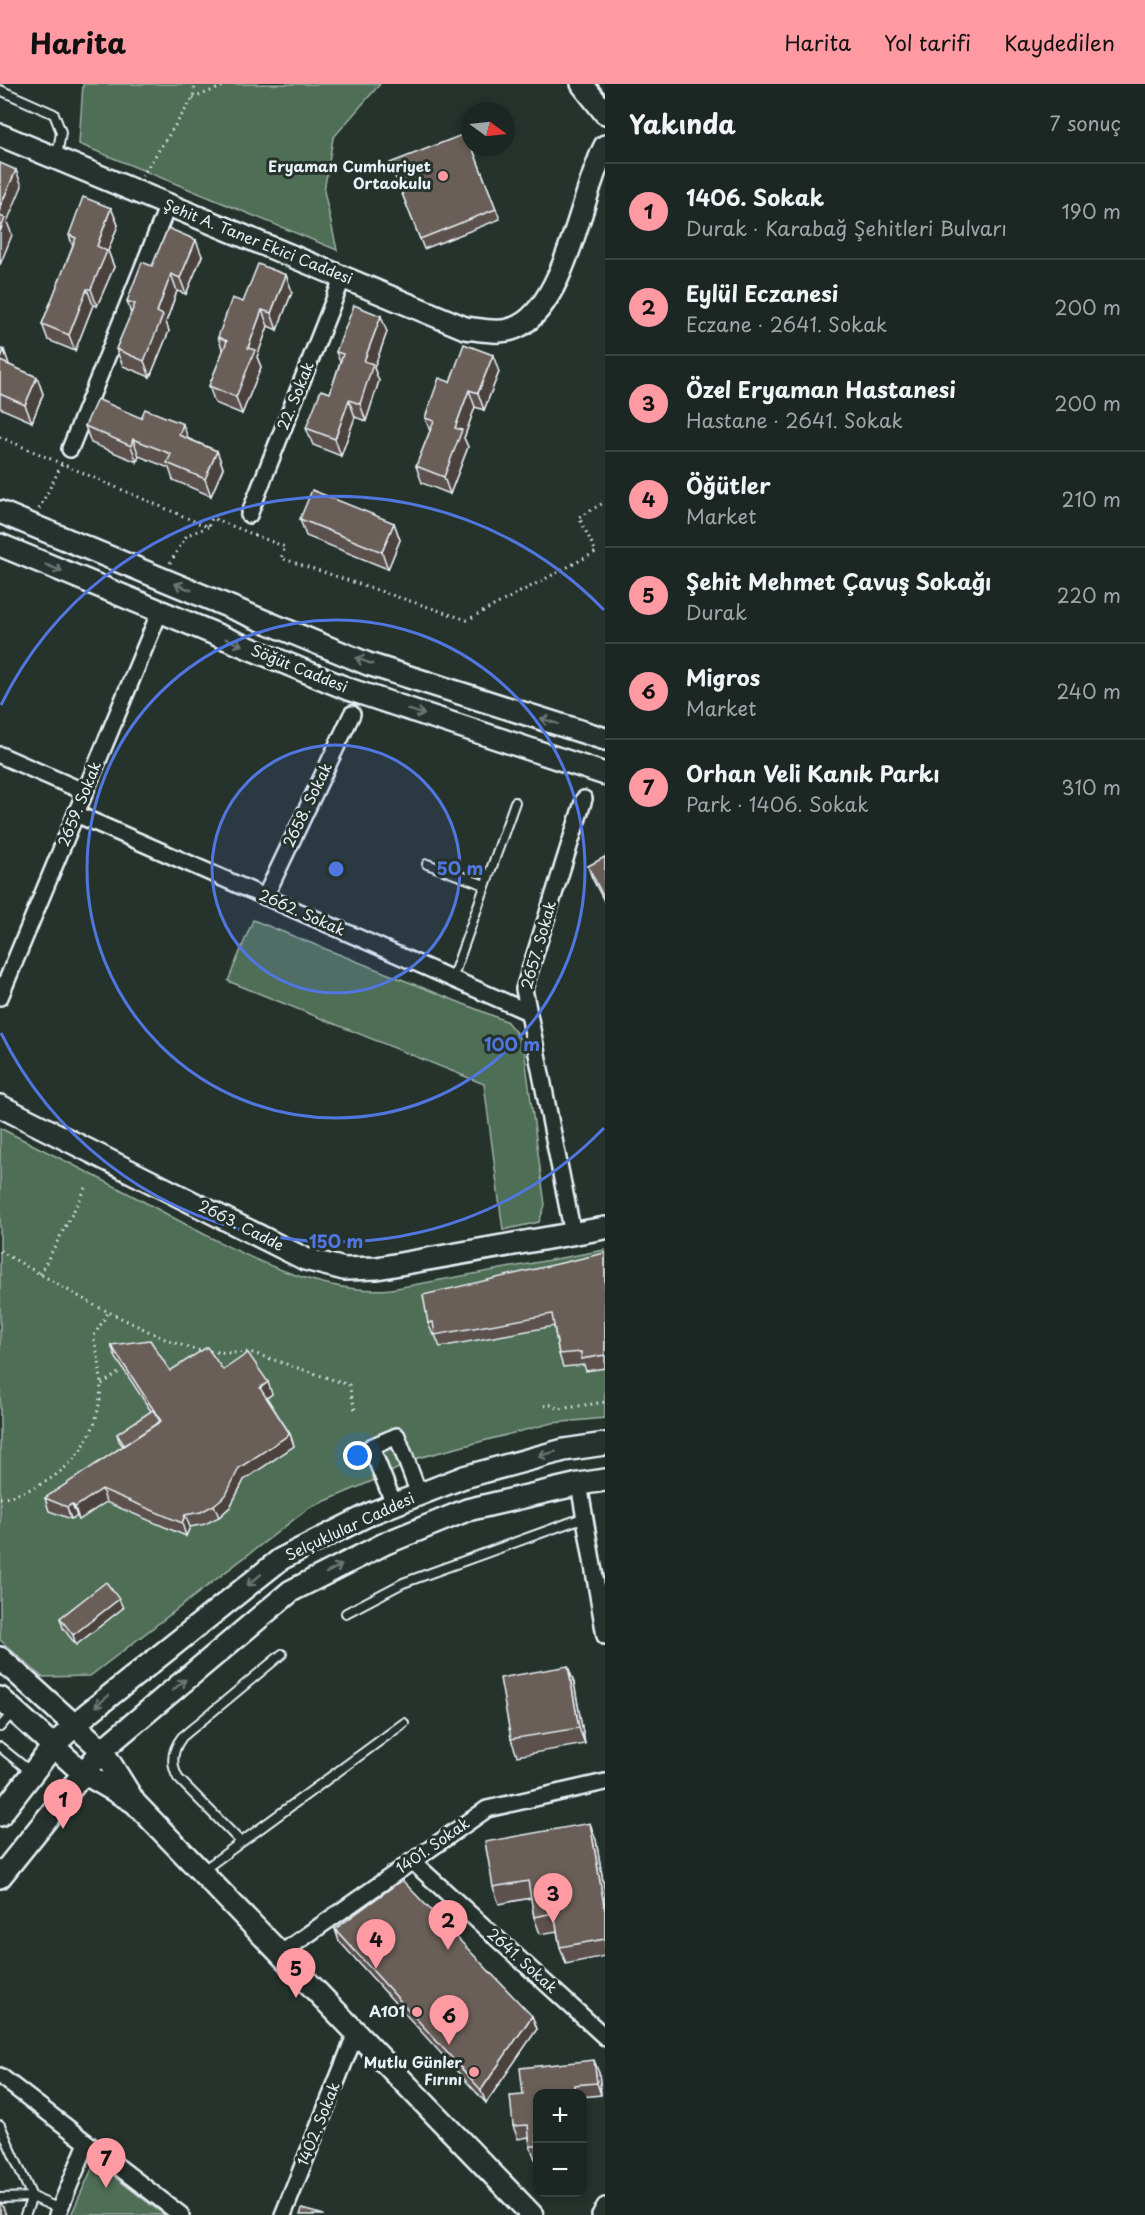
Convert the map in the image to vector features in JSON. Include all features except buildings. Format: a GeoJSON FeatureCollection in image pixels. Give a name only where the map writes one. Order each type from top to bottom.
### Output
{"type":"FeatureCollection","features":[{"type":"Feature","properties":{"kind":"main road"},"geometry":{"type":"LineString","coordinates":[[582,84],[605,113]]}},
{"type":"Feature","properties":{"kind":"main road","name":"Şehit A. Taner Ekici Caddesi"},"geometry":{"type":"LineString","coordinates":[[0,135],[465,328],[488,331],[505,331],[519,326],[542,306],[551,291],[605,146]]}},
{"type":"Feature","properties":{"kind":"main road","name":"Söğüt Caddesi"},"geometry":{"type":"LineString","coordinates":[[0,512],[368,664],[605,739]]}},
{"type":"Feature","properties":{"kind":"main road","name":"Söğüt Caddesi"},"geometry":{"type":"LineString","coordinates":[[0,545],[348,689],[605,774]]}},
{"type":"Feature","properties":{"kind":"main road","name":"2663. Cadde"},"geometry":{"type":"LineString","coordinates":[[0,1106],[305,1258],[344,1269],[377,1268],[605,1228]]}},
{"type":"Feature","properties":{"kind":"main road","name":"Selçuklular Caddesi"},"geometry":{"type":"LineString","coordinates":[[0,1815],[54,1745],[75,1725],[280,1559],[394,1504],[464,1477],[542,1456],[605,1444]]}},
{"type":"Feature","properties":{"kind":"main road","name":"Selçuklular Caddesi"},"geometry":{"type":"LineString","coordinates":[[0,1877],[82,1772],[102,1750],[291,1591],[386,1543],[467,1510],[605,1480]]}},
{"type":"Feature","properties":{"kind":"main road"},"geometry":{"type":"LineString","coordinates":[[0,1658],[102,1750],[135,1803],[532,2215]]}},
{"type":"Feature","properties":{"kind":"main road"},"geometry":{"type":"LineString","coordinates":[[7,1704],[82,1772],[135,1803]]}},
{"type":"Feature","properties":{"kind":"street"},"geometry":{"type":"LineString","coordinates":[[70,449],[168,205]]}},
{"type":"Feature","properties":{"kind":"street","name":"22. Sokak"},"geometry":{"type":"LineString","coordinates":[[249,515],[343,277]]}},
{"type":"Feature","properties":{"kind":"street","name":"2659. Sokak"},"geometry":{"type":"LineString","coordinates":[[0,997],[160,611]]}},
{"type":"Feature","properties":{"kind":"street","name":"2658. Sokak"},"geometry":{"type":"LineString","coordinates":[[265,897],[352,714]]}},
{"type":"Feature","properties":{"kind":"street"},"geometry":{"type":"LineString","coordinates":[[0,755],[85,792]]}},
{"type":"Feature","properties":{"kind":"street","name":"2657. Sokak"},"geometry":{"type":"LineString","coordinates":[[573,1234],[524,989],[584,799]]}},
{"type":"Feature","properties":{"kind":"street","name":"2662. Sokak"},"geometry":{"type":"LineString","coordinates":[[76,814],[528,1012]]}},
{"type":"Feature","properties":{"kind":"street"},"geometry":{"type":"LineString","coordinates":[[394,1504],[371,1447],[398,1436],[419,1494]]}},
{"type":"Feature","properties":{"kind":"street"},"geometry":{"type":"LineString","coordinates":[[579,1484],[605,1636]]}},
{"type":"Feature","properties":{"kind":"street","name":"1401. Sokak"},"geometry":{"type":"LineString","coordinates":[[280,1954],[487,1809],[605,1782]]}},
{"type":"Feature","properties":{"kind":"street","name":"2641. Sokak"},"geometry":{"type":"LineString","coordinates":[[412,1861],[605,2037]]}},
{"type":"Feature","properties":{"kind":"street","name":"1402. Sokak"},"geometry":{"type":"LineString","coordinates":[[283,2215],[356,2032]]}},
{"type":"Feature","properties":{"kind":"street"},"geometry":{"type":"LineString","coordinates":[[0,2076],[181,2215]]}},
{"type":"Feature","properties":{"kind":"street"},"geometry":{"type":"LineString","coordinates":[[58,2212],[87,2143]]}},
{"type":"Feature","properties":{"kind":"street"},"geometry":{"type":"LineString","coordinates":[[600,2215],[605,2206]]}},
{"type":"Feature","properties":{"kind":"lane"},"geometry":{"type":"LineString","coordinates":[[0,90],[54,114],[61,132],[57,159]]}},
{"type":"Feature","properties":{"kind":"lane"},"geometry":{"type":"LineString","coordinates":[[452,979],[515,802]]}},
{"type":"Feature","properties":{"kind":"lane"},"geometry":{"type":"LineString","coordinates":[[427,864],[485,885]]}},
{"type":"Feature","properties":{"kind":"lane"},"geometry":{"type":"LineString","coordinates":[[346,1613],[402,1583],[585,1517]]}},
{"type":"Feature","properties":{"kind":"lane"},"geometry":{"type":"LineString","coordinates":[[241,1842],[178,1778],[173,1766],[174,1751],[182,1737],[282,1654]]}},
{"type":"Feature","properties":{"kind":"lane"},"geometry":{"type":"LineString","coordinates":[[0,1727],[7,1704]]}},
{"type":"Feature","properties":{"kind":"lane"},"geometry":{"type":"LineString","coordinates":[[201,1871],[404,1723]]}},
{"type":"Feature","properties":{"kind":"lane"},"geometry":{"type":"LineString","coordinates":[[0,1747],[32,1773]]}},
{"type":"Feature","properties":{"kind":"lane"},"geometry":{"type":"LineString","coordinates":[[0,2125],[32,2197],[25,2215]]}},
{"type":"Feature","properties":{"kind":"lane"},"geometry":{"type":"LineString","coordinates":[[0,2198],[32,2197],[58,2212]]}},
{"type":"Feature","properties":{"kind":"path"},"geometry":{"type":"LineString","coordinates":[[133,190],[193,98],[195,84]]}},
{"type":"Feature","properties":{"kind":"path"},"geometry":{"type":"LineString","coordinates":[[193,98],[229,84]]}},
{"type":"Feature","properties":{"kind":"path"},"geometry":{"type":"LineString","coordinates":[[0,437],[208,527]]}},
{"type":"Feature","properties":{"kind":"path"},"geometry":{"type":"LineString","coordinates":[[32,525],[70,449]]}},
{"type":"Feature","properties":{"kind":"path"},"geometry":{"type":"LineString","coordinates":[[160,578],[187,536],[208,527],[212,518],[285,547],[281,558],[467,620],[596,552],[579,517],[605,502]]}},
{"type":"Feature","properties":{"kind":"path"},"geometry":{"type":"LineString","coordinates":[[40,1274],[87,1186]]}},
{"type":"Feature","properties":{"kind":"path"},"geometry":{"type":"LineString","coordinates":[[0,1251],[109,1313],[160,1337],[196,1350],[250,1352],[349,1385],[355,1410]]}},
{"type":"Feature","properties":{"kind":"path"},"geometry":{"type":"LineString","coordinates":[[0,1498],[41,1487],[68,1466],[94,1426],[102,1384],[99,1356],[93,1337],[109,1313]]}},
{"type":"Feature","properties":{"kind":"path"},"geometry":{"type":"LineString","coordinates":[[102,1384],[120,1371]]}},
{"type":"Feature","properties":{"kind":"path"},"geometry":{"type":"LineString","coordinates":[[544,1406],[551,1405],[559,1408],[605,1402]]}},
{"type":"Feature","properties":{"kind":"green space"},"geometry":{"type":"Polygon","coordinates":[[[83,84],[380,84],[333,138],[324,191],[337,250],[79,144],[83,84]]]}},
{"type":"Feature","properties":{"kind":"green space"},"geometry":{"type":"Polygon","coordinates":[[[253,920],[506,1021],[517,1034],[524,1049],[545,1205],[539,1222],[503,1230],[484,1084],[228,981],[253,920]]]}},
{"type":"Feature","properties":{"kind":"green space"},"geometry":{"type":"Polygon","coordinates":[[[0,1128],[258,1261],[326,1284],[359,1289],[391,1289],[605,1250],[605,1418],[552,1423],[418,1458],[377,1479],[309,1508],[90,1676],[42,1677],[0,1640],[0,1128]]]}},
{"type":"Feature","properties":{"kind":"green space"},"geometry":{"type":"Polygon","coordinates":[[[95,2162],[164,2215],[71,2215],[95,2162]]]}},
{"type":"Feature","properties":{"kind":"place","name":"Eryaman Cumhuriyet Ortaokulu"},"geometry":{"type":"Point","coordinates":[443,176]}},
{"type":"Feature","properties":{"kind":"place","name":"1406. Sokak"},"geometry":{"type":"Point","coordinates":[63,1829]}},
{"type":"Feature","properties":{"kind":"place","name":"Özel Eryaman Hastanesi"},"geometry":{"type":"Point","coordinates":[553,1923]}},
{"type":"Feature","properties":{"kind":"place","name":"Eylül Eczanesi"},"geometry":{"type":"Point","coordinates":[448,1950]}},
{"type":"Feature","properties":{"kind":"place","name":"Öğütler"},"geometry":{"type":"Point","coordinates":[376,1969]}},
{"type":"Feature","properties":{"kind":"place","name":"Şehit Mehmet Çavuş Sokağı"},"geometry":{"type":"Point","coordinates":[296,1998]}},
{"type":"Feature","properties":{"kind":"place","name":"A101"},"geometry":{"type":"Point","coordinates":[417,2012]}},
{"type":"Feature","properties":{"kind":"place","name":"Migros"},"geometry":{"type":"Point","coordinates":[449,2045]}},
{"type":"Feature","properties":{"kind":"place","name":"Mutlu Günler Fırını"},"geometry":{"type":"Point","coordinates":[474,2072]}},
{"type":"Feature","properties":{"kind":"place","name":"Orhan Veli Kanık Parkı"},"geometry":{"type":"Point","coordinates":[106,2188]}}]}
